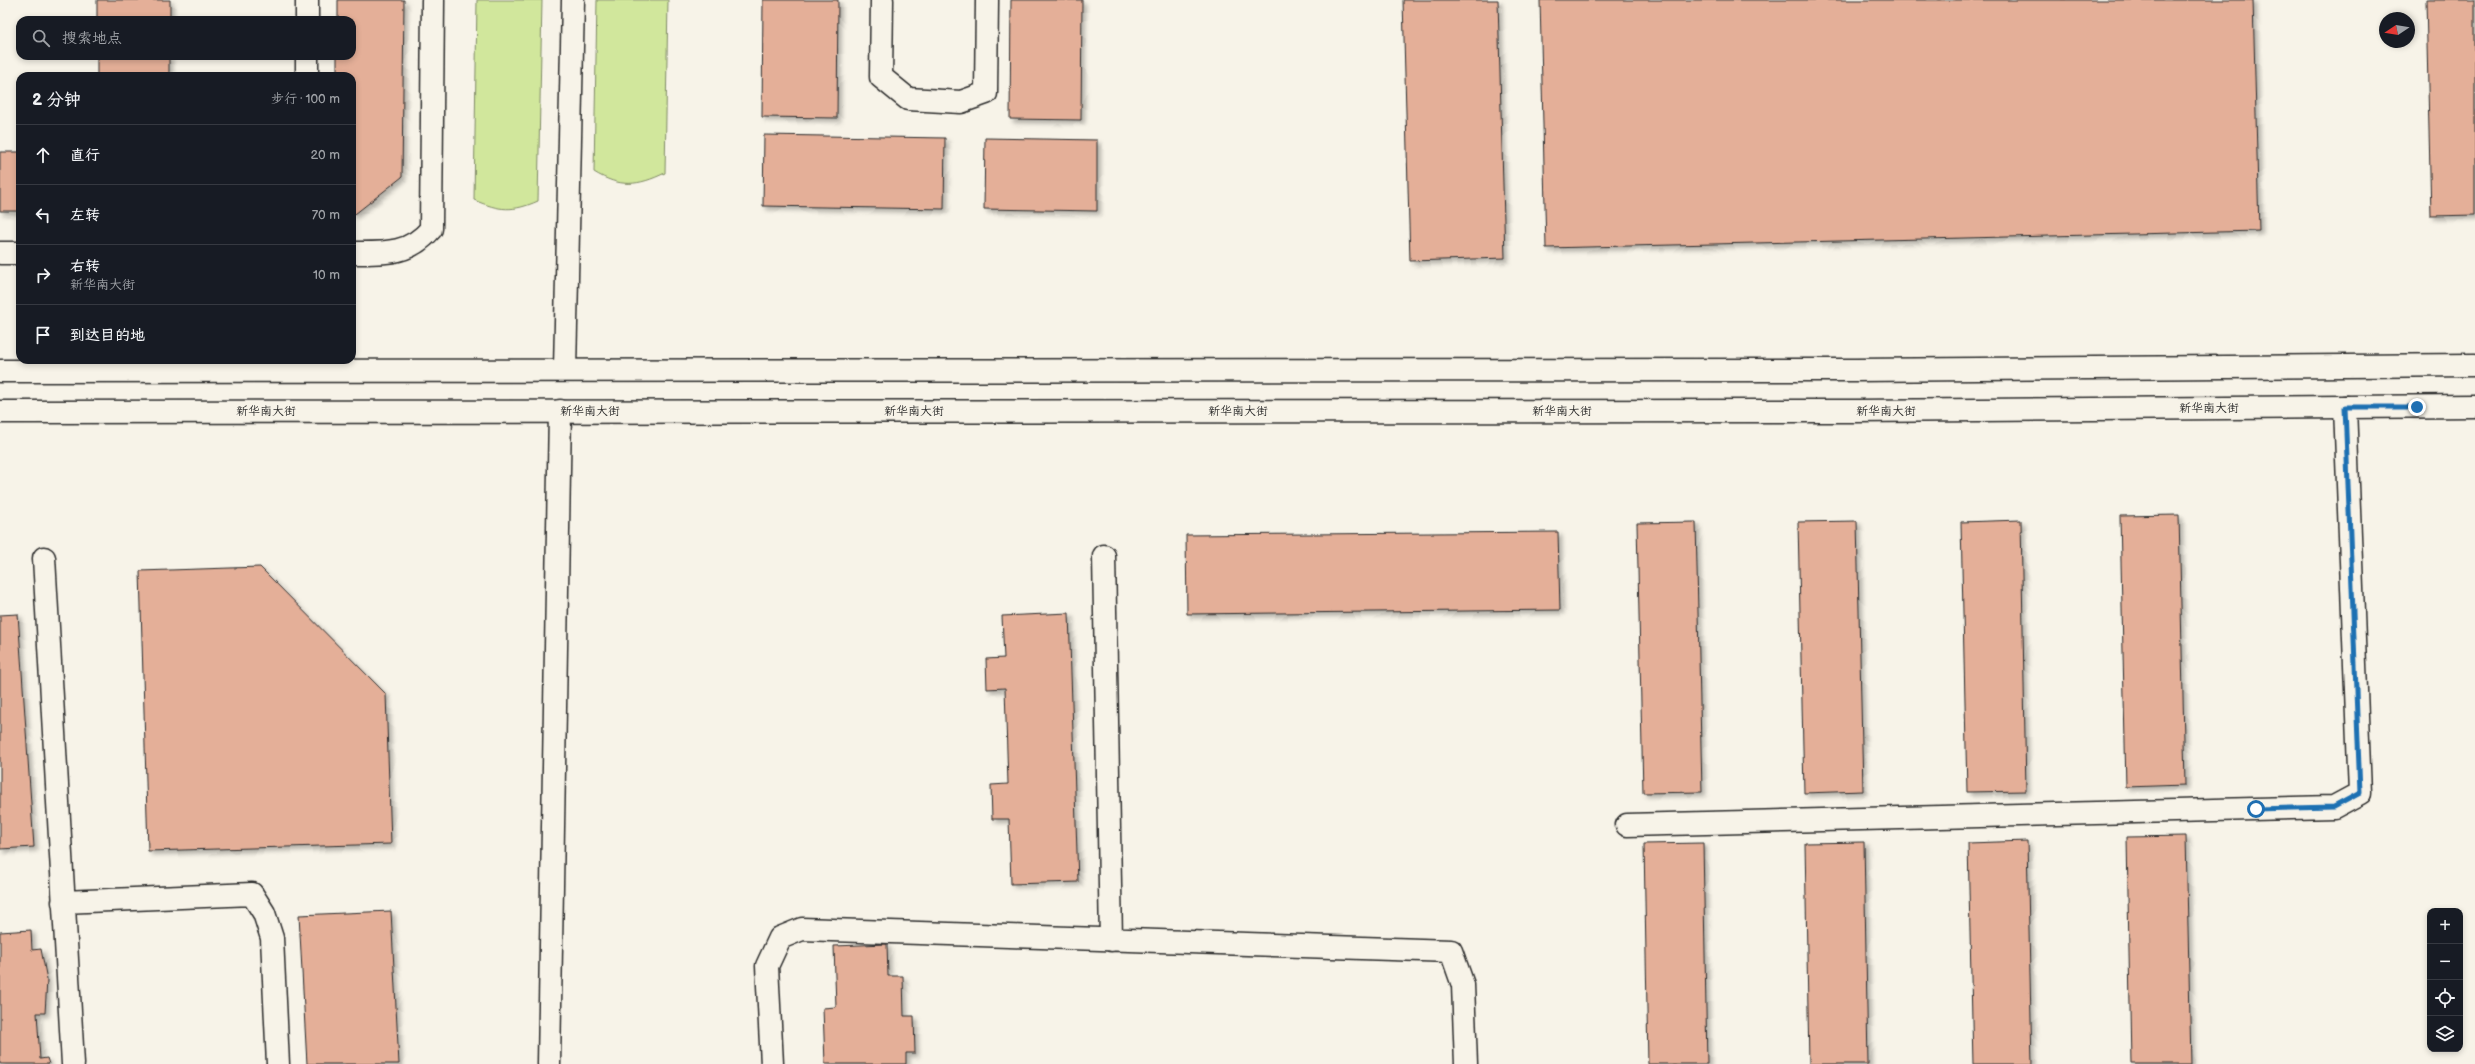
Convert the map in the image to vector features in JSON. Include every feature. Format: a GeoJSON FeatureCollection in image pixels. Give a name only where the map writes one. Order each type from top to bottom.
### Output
{"type":"FeatureCollection","features":[{"type":"Feature","properties":{"kind":"main road"},"geometry":{"type":"LineString","coordinates":[[307,0],[307,16]]}},
{"type":"Feature","properties":{"kind":"main road"},"geometry":{"type":"LineString","coordinates":[[356,253],[391,253],[420,242],[431,229],[433,0]]}},
{"type":"Feature","properties":{"kind":"main road"},"geometry":{"type":"LineString","coordinates":[[565,370],[573,0]]}},
{"type":"Feature","properties":{"kind":"main road"},"geometry":{"type":"LineString","coordinates":[[882,0],[881,77],[908,99],[961,102],[986,94],[987,0]]}},
{"type":"Feature","properties":{"kind":"main road"},"geometry":{"type":"LineString","coordinates":[[307,60],[307,72]]}},
{"type":"Feature","properties":{"kind":"main road"},"geometry":{"type":"LineString","coordinates":[[0,253],[16,253]]}},
{"type":"Feature","properties":{"kind":"main road"},"geometry":{"type":"LineString","coordinates":[[0,370],[1856,370],[2475,365]]}},
{"type":"Feature","properties":{"kind":"main road","name":"新华南大街"},"geometry":{"type":"LineString","coordinates":[[0,412],[1856,411],[2475,406]]}},
{"type":"Feature","properties":{"kind":"main road"},"geometry":{"type":"LineString","coordinates":[[1627,825],[2334,807],[2360,793],[2345,407]]}},
{"type":"Feature","properties":{"kind":"main road"},"geometry":{"type":"LineString","coordinates":[[549,1064],[560,411]]}},
{"type":"Feature","properties":{"kind":"main road"},"geometry":{"type":"LineString","coordinates":[[1104,556],[1111,940]]}},
{"type":"Feature","properties":{"kind":"main road"},"geometry":{"type":"LineString","coordinates":[[44,558],[73,1064]]}},
{"type":"Feature","properties":{"kind":"main road"},"geometry":{"type":"LineString","coordinates":[[63,902],[252,894],[264,913],[272,938],[278,1064]]}},
{"type":"Feature","properties":{"kind":"main road"},"geometry":{"type":"LineString","coordinates":[[772,1064],[766,966],[780,938],[802,929],[1451,951],[1463,985],[1466,1064]]}},
{"type":"Feature","properties":{"kind":"green space"},"geometry":{"type":"Polygon","coordinates":[[[477,0],[542,0],[538,201],[521,207],[506,209],[499,208],[474,200],[477,0]]]}},
{"type":"Feature","properties":{"kind":"green space"},"geometry":{"type":"Polygon","coordinates":[[[597,0],[668,0],[665,173],[638,183],[621,183],[612,181],[594,172],[597,0]]]}},
{"type":"Feature","properties":{"kind":"building"},"geometry":{"type":"Polygon","coordinates":[[[97,0],[170,0],[170,16],[97,16],[97,0]]]}},
{"type":"Feature","properties":{"kind":"building"},"geometry":{"type":"Polygon","coordinates":[[[338,0],[404,0],[402,177],[356,213],[356,72],[337,72],[337,60],[356,60],[356,16],[338,16],[338,0]]]}},
{"type":"Feature","properties":{"kind":"building"},"geometry":{"type":"Polygon","coordinates":[[[763,0],[838,0],[837,118],[762,117],[763,0]]]}},
{"type":"Feature","properties":{"kind":"building"},"geometry":{"type":"Polygon","coordinates":[[[1011,0],[1082,0],[1081,120],[1010,119],[1011,0]]]}},
{"type":"Feature","properties":{"kind":"building"},"geometry":{"type":"Polygon","coordinates":[[[1403,0],[1498,0],[1505,258],[1410,261],[1403,0]]]}},
{"type":"Feature","properties":{"kind":"building"},"geometry":{"type":"Polygon","coordinates":[[[1540,0],[2253,0],[2259,231],[1546,248],[1540,0]]]}},
{"type":"Feature","properties":{"kind":"building"},"geometry":{"type":"Polygon","coordinates":[[[2426,0],[2475,0],[2475,215],[2431,216],[2426,0]]]}},
{"type":"Feature","properties":{"kind":"building"},"geometry":{"type":"Polygon","coordinates":[[[97,60],[169,60],[169,72],[97,72],[97,60]]]}},
{"type":"Feature","properties":{"kind":"building"},"geometry":{"type":"Polygon","coordinates":[[[764,135],[945,138],[944,209],[763,206],[764,135]]]}},
{"type":"Feature","properties":{"kind":"building"},"geometry":{"type":"Polygon","coordinates":[[[985,138],[1097,140],[1097,211],[984,209],[985,138]]]}},
{"type":"Feature","properties":{"kind":"building"},"geometry":{"type":"Polygon","coordinates":[[[0,152],[16,152],[16,211],[0,211],[0,152]]]}},
{"type":"Feature","properties":{"kind":"building"},"geometry":{"type":"Polygon","coordinates":[[[2179,515],[2185,785],[2126,787],[2120,516],[2179,515]]]}},
{"type":"Feature","properties":{"kind":"building"},"geometry":{"type":"Polygon","coordinates":[[[2021,520],[2026,791],[1967,792],[1961,522],[2021,520]]]}},
{"type":"Feature","properties":{"kind":"building"},"geometry":{"type":"Polygon","coordinates":[[[1857,521],[1863,791],[1804,793],[1798,522],[1857,521]]]}},
{"type":"Feature","properties":{"kind":"building"},"geometry":{"type":"Polygon","coordinates":[[[1696,522],[1702,792],[1643,793],[1637,523],[1696,522]]]}},
{"type":"Feature","properties":{"kind":"building"},"geometry":{"type":"Polygon","coordinates":[[[1558,532],[1560,610],[1187,614],[1186,535],[1558,532]]]}},
{"type":"Feature","properties":{"kind":"building"},"geometry":{"type":"Polygon","coordinates":[[[260,567],[386,694],[391,844],[148,851],[140,571],[260,567]]]}},
{"type":"Feature","properties":{"kind":"building"},"geometry":{"type":"Polygon","coordinates":[[[1069,613],[1078,882],[1011,884],[1009,819],[992,819],[991,785],[1008,784],[1005,688],[987,689],[986,659],[1004,658],[1002,616],[1069,613]]]}},
{"type":"Feature","properties":{"kind":"building"},"geometry":{"type":"Polygon","coordinates":[[[18,614],[34,847],[0,849],[0,615],[18,614]]]}},
{"type":"Feature","properties":{"kind":"building"},"geometry":{"type":"Polygon","coordinates":[[[2186,836],[2191,1064],[2131,1064],[2127,837],[2186,836]]]}},
{"type":"Feature","properties":{"kind":"building"},"geometry":{"type":"Polygon","coordinates":[[[2027,841],[2032,1064],[1973,1064],[1968,843],[2027,841]]]}},
{"type":"Feature","properties":{"kind":"building"},"geometry":{"type":"Polygon","coordinates":[[[1864,842],[1868,1064],[1809,1064],[1805,843],[1864,842]]]}},
{"type":"Feature","properties":{"kind":"building"},"geometry":{"type":"Polygon","coordinates":[[[1703,843],[1707,1064],[1648,1064],[1644,844],[1703,843]]]}},
{"type":"Feature","properties":{"kind":"building"},"geometry":{"type":"Polygon","coordinates":[[[391,911],[399,1064],[307,1064],[299,915],[391,911]]]}},
{"type":"Feature","properties":{"kind":"building"},"geometry":{"type":"Polygon","coordinates":[[[31,930],[32,950],[41,949],[47,980],[45,1013],[37,1013],[40,1059],[47,1058],[49,1064],[0,1064],[0,932],[31,930]]]}},
{"type":"Feature","properties":{"kind":"building"},"geometry":{"type":"Polygon","coordinates":[[[887,944],[888,976],[903,976],[904,1016],[914,1016],[915,1053],[906,1053],[906,1064],[825,1064],[823,1008],[836,1007],[834,946],[887,944]]]}},
{"type":"Feature","properties":{"kind":"route"},"geometry":{"type":"LineString","coordinates":[[2256,809],[2334,807],[2360,793],[2345,407],[2417,407]]}}]}
